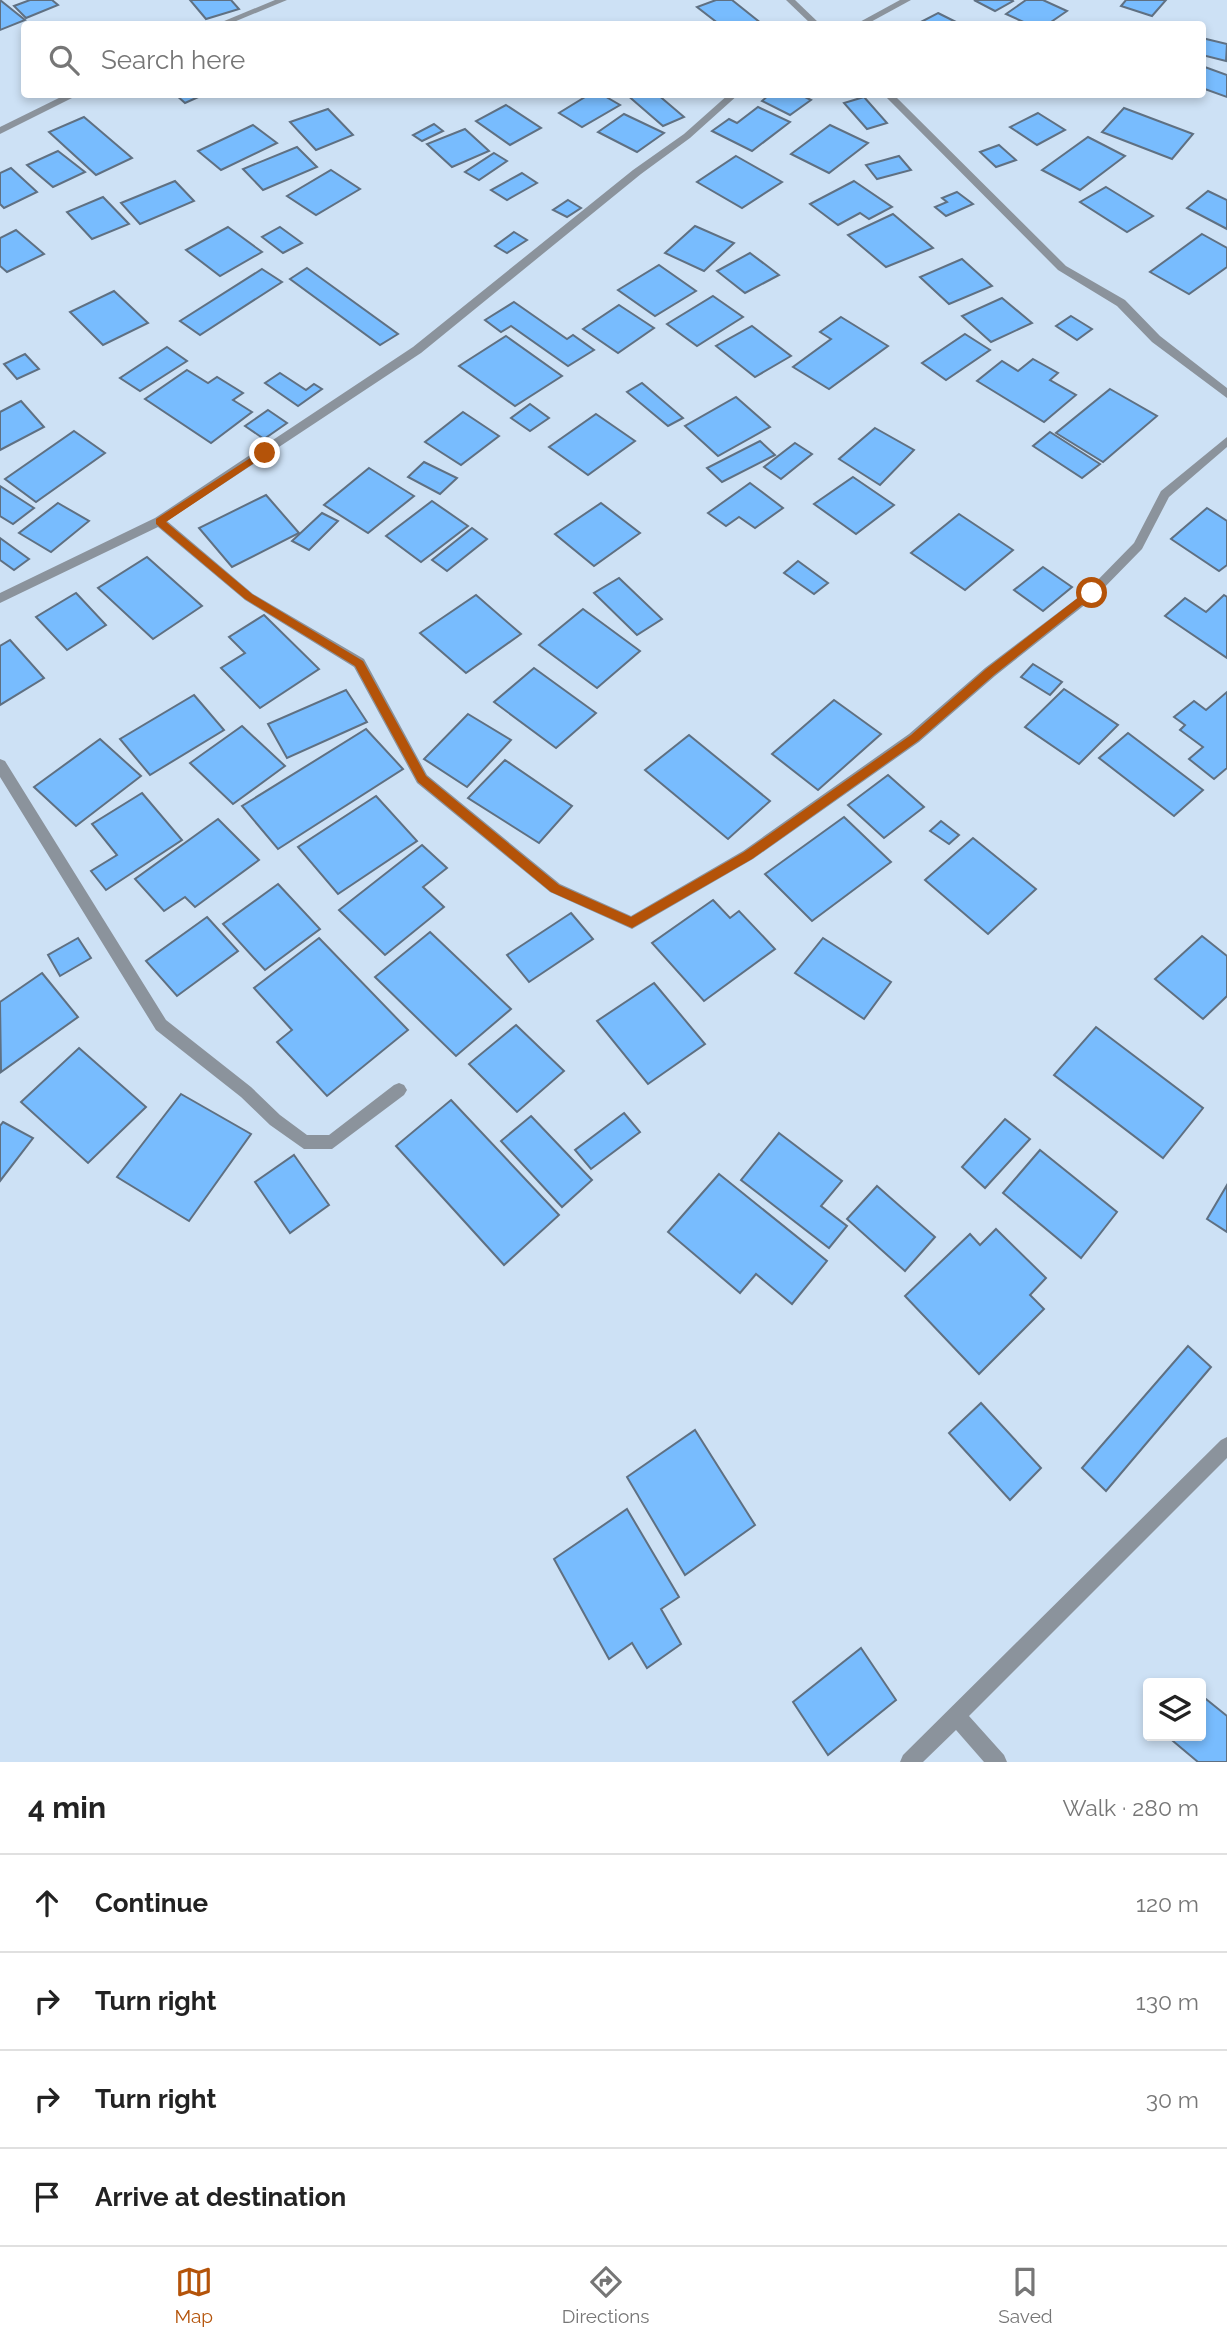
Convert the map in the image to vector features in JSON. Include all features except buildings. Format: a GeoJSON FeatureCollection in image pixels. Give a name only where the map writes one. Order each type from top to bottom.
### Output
{"type":"FeatureCollection","features":[{"type":"Feature","properties":{"kind":"street"},"geometry":{"type":"LineString","coordinates":[[230,21],[283,0]]}},
{"type":"Feature","properties":{"kind":"street"},"geometry":{"type":"LineString","coordinates":[[790,0],[813,21]]}},
{"type":"Feature","properties":{"kind":"street"},"geometry":{"type":"LineString","coordinates":[[866,21],[907,0]]}},
{"type":"Feature","properties":{"kind":"street"},"geometry":{"type":"LineString","coordinates":[[0,131],[68,98]]}},
{"type":"Feature","properties":{"kind":"street"},"geometry":{"type":"LineString","coordinates":[[0,598],[159,521],[417,350],[637,172],[687,136],[730,98]]}},
{"type":"Feature","properties":{"kind":"street"},"geometry":{"type":"LineString","coordinates":[[891,98],[1062,268],[1121,303],[1156,338],[1227,394]]}},
{"type":"Feature","properties":{"kind":"street"},"geometry":{"type":"LineString","coordinates":[[159,521],[249,597],[359,663],[422,779],[555,888],[632,923],[748,855],[914,738],[990,672],[1092,593],[1138,546],[1165,494],[1227,441]]}},
{"type":"Feature","properties":{"kind":"street"},"geometry":{"type":"LineString","coordinates":[[0,765],[161,1025],[246,1092],[275,1120],[304,1142],[332,1142],[400,1090]]}},
{"type":"Feature","properties":{"kind":"street"},"geometry":{"type":"LineString","coordinates":[[910,1762],[1227,1446]]}},
{"type":"Feature","properties":{"kind":"street"},"geometry":{"type":"LineString","coordinates":[[956,1715],[997,1762]]}},
{"type":"Feature","properties":{"kind":"route"},"geometry":{"type":"LineString","coordinates":[[265,453],[159,521],[249,597],[359,663],[422,779],[555,888],[632,923],[748,855],[914,738],[990,672],[1092,593]]}}]}
